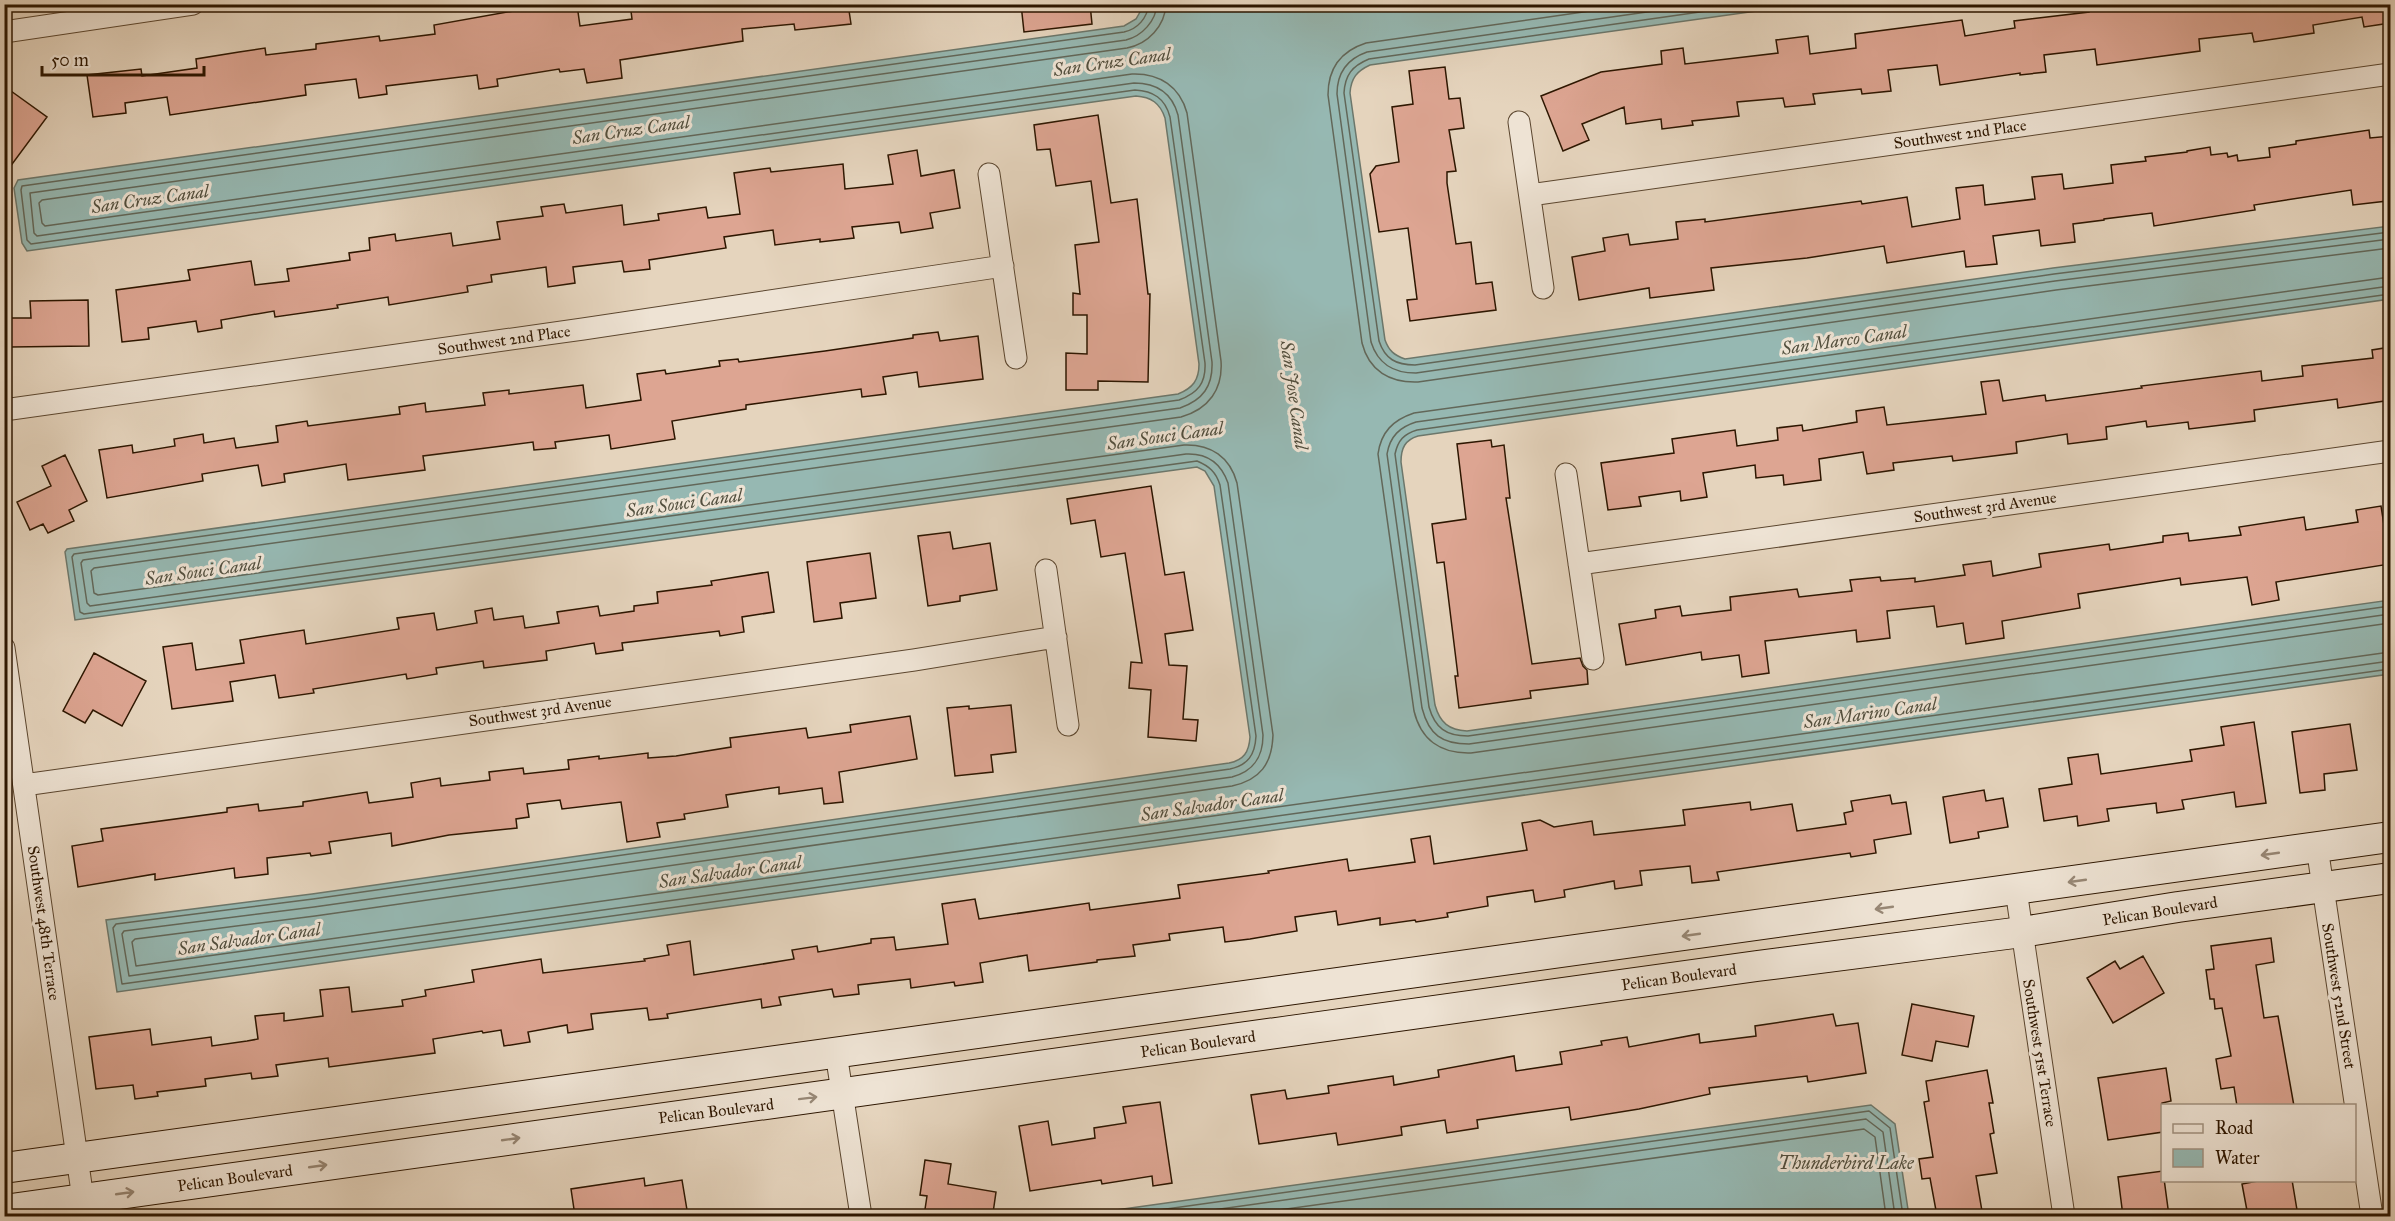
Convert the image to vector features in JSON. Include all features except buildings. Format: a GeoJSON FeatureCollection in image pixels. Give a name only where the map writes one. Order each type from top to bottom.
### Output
{"type":"FeatureCollection","features":[{"type":"Feature","properties":{"kind":"street"},"geometry":{"type":"LineString","coordinates":[[4,32],[193,4]]}},
{"type":"Feature","properties":{"kind":"street","name":"Southwest 2nd Place"},"geometry":{"type":"LineString","coordinates":[[1530,195],[2391,74]]}},
{"type":"Feature","properties":{"kind":"street"},"geometry":{"type":"LineString","coordinates":[[1519,122],[1543,288]]}},
{"type":"Feature","properties":{"kind":"street"},"geometry":{"type":"LineString","coordinates":[[989,174],[1016,358]]}},
{"type":"Feature","properties":{"kind":"street","name":"Southwest 2nd Place"},"geometry":{"type":"LineString","coordinates":[[4,410],[583,329],[1003,266]]}},
{"type":"Feature","properties":{"kind":"street","name":"Southwest 3rd Avenue"},"geometry":{"type":"LineString","coordinates":[[1579,564],[2391,451]]}},
{"type":"Feature","properties":{"kind":"street"},"geometry":{"type":"LineString","coordinates":[[1566,474],[1593,659]]}},
{"type":"Feature","properties":{"kind":"street"},"geometry":{"type":"LineString","coordinates":[[1046,570],[1068,725]]}},
{"type":"Feature","properties":{"kind":"street","name":"Southwest 3rd Avenue"},"geometry":{"type":"LineString","coordinates":[[24,785],[914,660],[1056,637]]}},
{"type":"Feature","properties":{"kind":"street","name":"Southwest 48th Terrace"},"geometry":{"type":"LineString","coordinates":[[4,648],[83,1199]]}},
{"type":"Feature","properties":{"kind":"street"},"geometry":{"type":"LineString","coordinates":[[4,1168],[2391,837]]}},
{"type":"Feature","properties":{"kind":"street","name":"Southwest 52nd Street"},"geometry":{"type":"LineString","coordinates":[[2317,848],[2355,1104]]}},
{"type":"Feature","properties":{"kind":"street","name":"Pelican Boulevard"},"geometry":{"type":"LineString","coordinates":[[4,1210],[2022,932],[2178,907],[2391,878]]}},
{"type":"Feature","properties":{"kind":"street","name":"Southwest 51st Terrace"},"geometry":{"type":"LineString","coordinates":[[2016,890],[2064,1216]]}},
{"type":"Feature","properties":{"kind":"street"},"geometry":{"type":"LineString","coordinates":[[1399,975],[1406,1016]]}},
{"type":"Feature","properties":{"kind":"street"},"geometry":{"type":"LineString","coordinates":[[836,1053],[861,1216]]}},
{"type":"Feature","properties":{"kind":"street","name":"Southwest 52nd Street"},"geometry":{"type":"LineString","coordinates":[[2356,1109],[2372,1216]]}},
{"type":"Feature","properties":{"kind":"water"},"geometry":{"type":"Polygon","coordinates":[[[1144,5],[1799,5],[1370,65],[1358,73],[1353,79],[1350,93],[1385,340],[1392,352],[1405,359],[2053,268],[2390,226],[2390,299],[1418,436],[1410,440],[1405,445],[1401,462],[1435,705],[1440,717],[1450,727],[1467,731],[2390,600],[2390,674],[117,992],[106,920],[312,894],[1229,763],[1245,755],[1250,737],[1214,486],[1205,471],[1197,467],[75,620],[65,552],[67,549],[1183,392],[1196,379],[1199,364],[1165,118],[1158,105],[1150,99],[1136,96],[27,251],[22,243],[14,188],[18,180],[1124,26],[1136,19],[1144,5]]]}},
{"type":"Feature","properties":{"kind":"water","name":"Thunderbird Lake"},"geometry":{"type":"Polygon","coordinates":[[[1871,1105],[1895,1124],[1909,1216],[1073,1216],[1871,1105]]]}},
{"type":"Feature","properties":{"kind":"water label","name":"San Cruz Canal"},"geometry":{"type":"Point","coordinates":[1112,62]}},
{"type":"Feature","properties":{"kind":"water label","name":"San Cruz Canal"},"geometry":{"type":"Point","coordinates":[631,130]}},
{"type":"Feature","properties":{"kind":"water label","name":"San Cruz Canal"},"geometry":{"type":"Point","coordinates":[150,199]}},
{"type":"Feature","properties":{"kind":"water label","name":"San Marco Canal"},"geometry":{"type":"Point","coordinates":[1844,340]}},
{"type":"Feature","properties":{"kind":"water label","name":"San Jose Canal"},"geometry":{"type":"Point","coordinates":[1294,395]}},
{"type":"Feature","properties":{"kind":"water label","name":"San Souci Canal"},"geometry":{"type":"Point","coordinates":[1165,436]}},
{"type":"Feature","properties":{"kind":"water label","name":"San Souci Canal"},"geometry":{"type":"Point","coordinates":[684,503]}},
{"type":"Feature","properties":{"kind":"water label","name":"San Souci Canal"},"geometry":{"type":"Point","coordinates":[203,571]}},
{"type":"Feature","properties":{"kind":"water label","name":"San Marino Canal"},"geometry":{"type":"Point","coordinates":[1870,713]}},
{"type":"Feature","properties":{"kind":"water label","name":"San Salvador Canal"},"geometry":{"type":"Point","coordinates":[1212,805]}},
{"type":"Feature","properties":{"kind":"water label","name":"San Salvador Canal"},"geometry":{"type":"Point","coordinates":[730,872]}},
{"type":"Feature","properties":{"kind":"water label","name":"San Salvador Canal"},"geometry":{"type":"Point","coordinates":[249,939]}}]}
